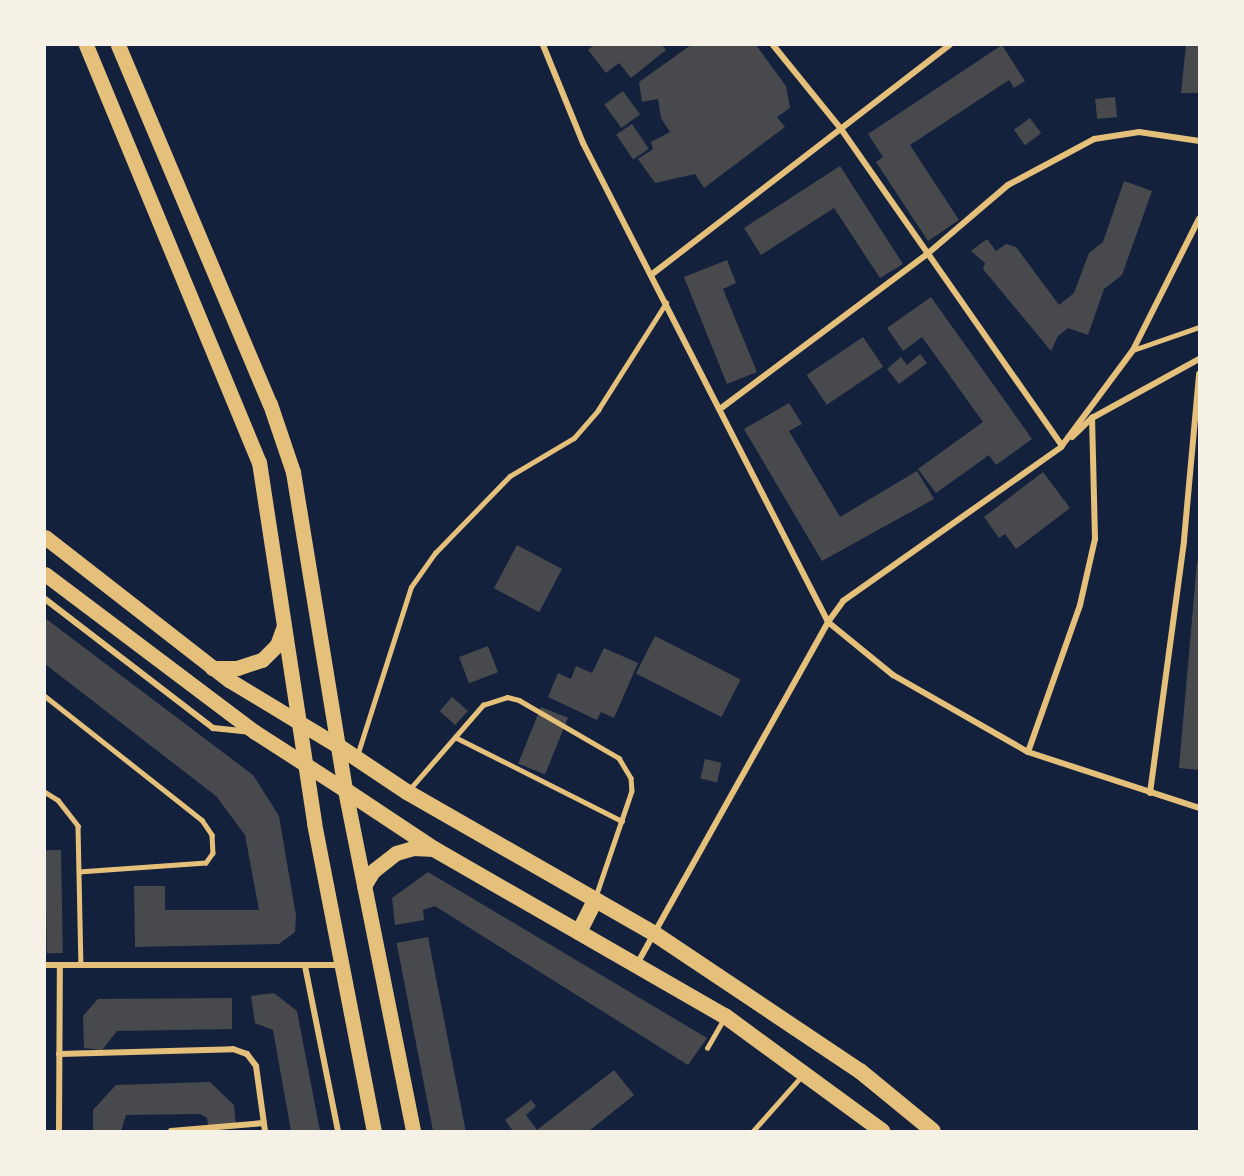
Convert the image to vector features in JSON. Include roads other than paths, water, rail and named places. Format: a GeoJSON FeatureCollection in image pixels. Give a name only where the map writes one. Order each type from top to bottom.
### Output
{"type":"FeatureCollection","features":[{"type":"Feature","properties":{"kind":"highway"},"geometry":{"type":"LineString","coordinates":[[338,746],[407,792],[655,934],[860,1071],[930,1130]]}},
{"type":"Feature","properties":{"kind":"highway"},"geometry":{"type":"LineString","coordinates":[[345,790],[434,849],[726,1016],[882,1131]]}},
{"type":"Feature","properties":{"kind":"highway"},"geometry":{"type":"LineString","coordinates":[[579,932],[595,900]]}},
{"type":"Feature","properties":{"kind":"main road"},"geometry":{"type":"LineString","coordinates":[[86,45],[251,441],[270,514],[304,764],[340,965],[374,1131]]}},
{"type":"Feature","properties":{"kind":"main road"},"geometry":{"type":"LineString","coordinates":[[118,45],[270,404],[293,472],[345,790],[413,1131]]}},
{"type":"Feature","properties":{"kind":"main road"},"geometry":{"type":"LineString","coordinates":[[45,537],[212,668],[338,746]]}},
{"type":"Feature","properties":{"kind":"main road"},"geometry":{"type":"LineString","coordinates":[[45,574],[255,732],[345,790]]}},
{"type":"Feature","properties":{"kind":"main road"},"geometry":{"type":"LineString","coordinates":[[212,668],[237,668],[262,660],[277,645],[285,623]]}},
{"type":"Feature","properties":{"kind":"main road"},"geometry":{"type":"LineString","coordinates":[[364,886],[379,865],[396,853],[413,848],[434,849]]}},
{"type":"Feature","properties":{"kind":"street"},"geometry":{"type":"LineString","coordinates":[[543,45],[583,143],[828,622],[893,675],[1028,752],[1199,808]]}},
{"type":"Feature","properties":{"kind":"street"},"geometry":{"type":"LineString","coordinates":[[773,45],[841,129],[1061,447]]}},
{"type":"Feature","properties":{"kind":"street"},"geometry":{"type":"LineString","coordinates":[[651,275],[950,45]]}},
{"type":"Feature","properties":{"kind":"street"},"geometry":{"type":"LineString","coordinates":[[720,409],[926,255],[1008,185],[1094,139],[1139,132],[1199,141]]}},
{"type":"Feature","properties":{"kind":"street"},"geometry":{"type":"LineString","coordinates":[[1061,447],[1133,350],[1199,219]]}},
{"type":"Feature","properties":{"kind":"street"},"geometry":{"type":"LineString","coordinates":[[637,965],[828,622],[843,601],[1061,447],[1092,418],[1199,359]]}},
{"type":"Feature","properties":{"kind":"street"},"geometry":{"type":"LineString","coordinates":[[1150,793],[1184,540],[1199,374]]}},
{"type":"Feature","properties":{"kind":"street"},"geometry":{"type":"LineString","coordinates":[[1028,752],[1080,605],[1095,539],[1092,418]]}},
{"type":"Feature","properties":{"kind":"street"},"geometry":{"type":"LineString","coordinates":[[45,600],[213,728],[228,732],[255,732]]}},
{"type":"Feature","properties":{"kind":"street"},"geometry":{"type":"LineString","coordinates":[[45,965],[340,965]]}},
{"type":"Feature","properties":{"kind":"street"},"geometry":{"type":"LineString","coordinates":[[59,1131],[60,965]]}},
{"type":"Feature","properties":{"kind":"street"},"geometry":{"type":"LineString","coordinates":[[305,966],[338,1131]]}},
{"type":"Feature","properties":{"kind":"street"},"geometry":{"type":"LineString","coordinates":[[59,1053],[232,1049],[247,1054],[256,1066],[265,1131]]}},
{"type":"Feature","properties":{"kind":"street"},"geometry":{"type":"LineString","coordinates":[[171,1131],[264,1123]]}},
{"type":"Feature","properties":{"kind":"lane"},"geometry":{"type":"LineString","coordinates":[[357,758],[411,587],[435,553],[510,476],[574,438],[598,410],[666,303]]}},
{"type":"Feature","properties":{"kind":"lane"},"geometry":{"type":"LineString","coordinates":[[1133,350],[1199,327]]}},
{"type":"Feature","properties":{"kind":"lane"},"geometry":{"type":"LineString","coordinates":[[45,696],[202,820],[212,835],[213,853],[206,863],[79,872]]}},
{"type":"Feature","properties":{"kind":"lane"},"geometry":{"type":"LineString","coordinates":[[407,792],[483,705],[507,698],[519,700],[619,758],[631,778],[632,791],[595,900]]}},
{"type":"Feature","properties":{"kind":"lane"},"geometry":{"type":"LineString","coordinates":[[455,737],[622,821]]}},
{"type":"Feature","properties":{"kind":"lane"},"geometry":{"type":"LineString","coordinates":[[45,792],[58,800],[78,826],[81,965]]}},
{"type":"Feature","properties":{"kind":"lane"},"geometry":{"type":"LineString","coordinates":[[707,1048],[726,1016]]}},
{"type":"Feature","properties":{"kind":"lane"},"geometry":{"type":"LineString","coordinates":[[753,1131],[805,1073]]}}]}
